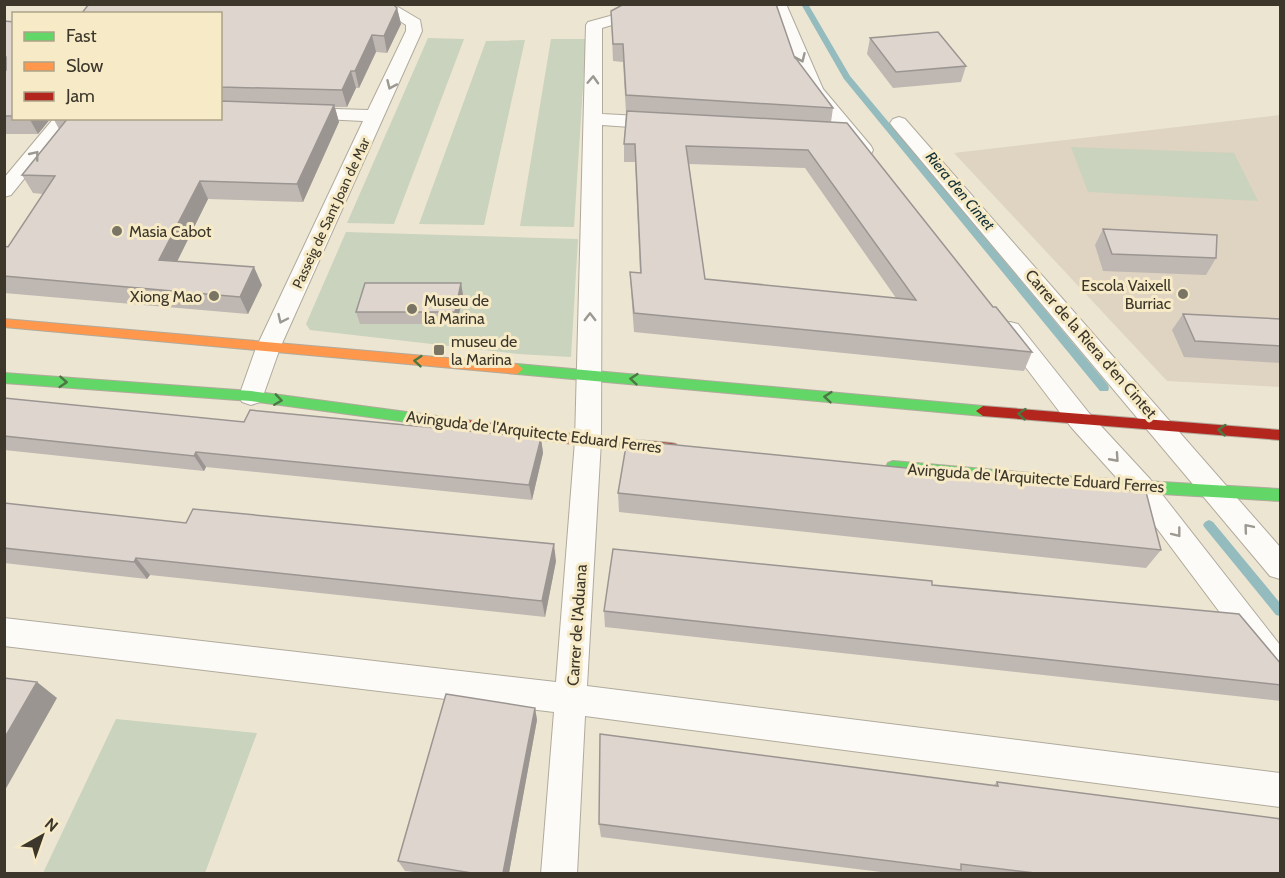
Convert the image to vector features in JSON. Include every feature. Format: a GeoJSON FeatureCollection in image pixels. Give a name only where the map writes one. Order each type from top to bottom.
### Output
{"type":"FeatureCollection","features":[{"type":"Feature","properties":{"kind":"street","name":"Passeig de Sant Joan de Mar"},"geometry":{"type":"LineString","coordinates":[[251,396],[268,348],[377,116],[414,31],[414,23],[381,4]]}},
{"type":"Feature","properties":{"kind":"street"},"geometry":{"type":"LineString","coordinates":[[590,375],[591,119],[596,34],[594,25],[616,19],[636,4]]}},
{"type":"Feature","properties":{"kind":"street"},"geometry":{"type":"LineString","coordinates":[[774,6],[815,90],[880,169]]}},
{"type":"Feature","properties":{"kind":"street"},"geometry":{"type":"LineString","coordinates":[[288,113],[377,116]]}},
{"type":"Feature","properties":{"kind":"street"},"geometry":{"type":"LineString","coordinates":[[591,119],[674,124]]}},
{"type":"Feature","properties":{"kind":"street"},"geometry":{"type":"LineString","coordinates":[[4,191],[62,120]]}},
{"type":"Feature","properties":{"kind":"street","name":"Carrer de la Riera d'en Cintet"},"geometry":{"type":"LineString","coordinates":[[899,123],[1281,567]]}},
{"type":"Feature","properties":{"kind":"street"},"geometry":{"type":"LineString","coordinates":[[827,132],[851,134]]}},
{"type":"Feature","properties":{"kind":"street"},"geometry":{"type":"LineString","coordinates":[[995,312],[1080,420],[1142,487],[1281,668]]}},
{"type":"Feature","properties":{"kind":"street"},"geometry":{"type":"LineString","coordinates":[[4,323],[1080,420],[1281,435]]}},
{"type":"Feature","properties":{"kind":"street","name":"Carrer de l'Aduana"},"geometry":{"type":"LineString","coordinates":[[559,873],[572,699],[590,375]]}},
{"type":"Feature","properties":{"kind":"street","name":"Avinguda de l'Arquitecte Eduard Ferres"},"geometry":{"type":"LineString","coordinates":[[4,378],[251,396],[588,441],[684,449]]}},
{"type":"Feature","properties":{"kind":"street","name":"Avinguda de l'Arquitecte Eduard Ferres"},"geometry":{"type":"LineString","coordinates":[[874,466],[1142,487],[1281,495]]}},
{"type":"Feature","properties":{"kind":"street"},"geometry":{"type":"LineString","coordinates":[[4,632],[572,699],[1281,790]]}},
{"type":"Feature","properties":{"kind":"shaded area","name":"Escola Vaixell Burriac"},"geometry":{"type":"Polygon","coordinates":[[[1280,115],[1280,387],[1167,381],[954,153],[1280,115]]]}},
{"type":"Feature","properties":{"kind":"green space"},"geometry":{"type":"Polygon","coordinates":[[[428,38],[464,39],[394,224],[347,223],[428,38]]]}},
{"type":"Feature","properties":{"kind":"green space"},"geometry":{"type":"Polygon","coordinates":[[[551,39],[586,39],[574,227],[520,226],[551,39]]]}},
{"type":"Feature","properties":{"kind":"green space"},"geometry":{"type":"Polygon","coordinates":[[[525,40],[484,225],[419,224],[486,41],[525,40]]]}},
{"type":"Feature","properties":{"kind":"green space"},"geometry":{"type":"Polygon","coordinates":[[[1071,147],[1234,153],[1258,201],[1088,192],[1071,147]]]}},
{"type":"Feature","properties":{"kind":"green space"},"geometry":{"type":"Polygon","coordinates":[[[346,232],[578,239],[571,357],[518,354],[310,330],[306,324],[346,232]]]}},
{"type":"Feature","properties":{"kind":"green space"},"geometry":{"type":"Polygon","coordinates":[[[116,719],[257,733],[205,873],[43,873],[116,719]]]}},
{"type":"Feature","properties":{"kind":"building"},"geometry":{"type":"Polygon","coordinates":[[[89,4],[393,4],[397,8],[384,36],[372,35],[355,71],[351,71],[342,90],[222,87],[222,12],[83,12],[89,4]]]}},
{"type":"Feature","properties":{"kind":"building"},"geometry":{"type":"Polygon","coordinates":[[[624,4],[776,4],[794,56],[833,108],[626,95],[623,44],[613,44],[611,11],[624,4]]]}},
{"type":"Feature","properties":{"kind":"building"},"geometry":{"type":"Polygon","coordinates":[[[4,21],[12,22],[12,116],[4,116],[6,57],[4,57],[4,21]]]}},
{"type":"Feature","properties":{"kind":"building"},"geometry":{"type":"Polygon","coordinates":[[[938,32],[966,66],[896,72],[870,38],[938,32]]]}},
{"type":"Feature","properties":{"kind":"building"},"geometry":{"type":"Polygon","coordinates":[[[222,101],[334,105],[297,184],[200,181],[159,260],[254,267],[240,297],[4,276],[4,246],[8,247],[55,176],[22,175],[66,120],[222,120],[222,101]]]}},
{"type":"Feature","properties":{"kind":"building"},"geometry":{"type":"Polygon","coordinates":[[[627,111],[847,123],[993,307],[996,307],[1032,352],[634,313],[630,272],[641,273],[635,144],[624,144],[627,111]],[[686,146],[705,279],[916,300],[808,150],[686,146]]]}},
{"type":"Feature","properties":{"kind":"building"},"geometry":{"type":"Polygon","coordinates":[[[1103,229],[1217,235],[1216,258],[1112,254],[1103,229]]]}},
{"type":"Feature","properties":{"kind":"building"},"geometry":{"type":"Polygon","coordinates":[[[365,283],[461,283],[455,312],[356,312],[365,283]]]}},
{"type":"Feature","properties":{"kind":"building"},"geometry":{"type":"Polygon","coordinates":[[[1183,314],[1281,319],[1281,346],[1195,341],[1183,314]]]}},
{"type":"Feature","properties":{"kind":"building"},"geometry":{"type":"Polygon","coordinates":[[[4,398],[244,422],[250,410],[541,438],[529,485],[196,452],[194,456],[4,436],[4,398]]]}},
{"type":"Feature","properties":{"kind":"building"},"geometry":{"type":"Polygon","coordinates":[[[627,440],[1146,492],[1161,550],[618,493],[627,440]]]}},
{"type":"Feature","properties":{"kind":"building"},"geometry":{"type":"Polygon","coordinates":[[[4,503],[186,523],[193,509],[554,544],[542,601],[136,558],[134,562],[4,548],[4,503]]]}},
{"type":"Feature","properties":{"kind":"building"},"geometry":{"type":"Polygon","coordinates":[[[613,549],[932,581],[932,585],[1239,614],[1281,664],[1281,685],[604,611],[613,549]]]}},
{"type":"Feature","properties":{"kind":"building"},"geometry":{"type":"Polygon","coordinates":[[[4,678],[37,682],[4,739],[4,678]]]}},
{"type":"Feature","properties":{"kind":"building"},"geometry":{"type":"Polygon","coordinates":[[[446,694],[535,708],[503,873],[472,873],[398,861],[446,694]]]}},
{"type":"Feature","properties":{"kind":"building"},"geometry":{"type":"Polygon","coordinates":[[[600,734],[998,786],[997,782],[1281,819],[1281,873],[1035,873],[961,864],[961,870],[599,824],[600,734]]]}},
{"type":"Feature","properties":{"kind":"waterway","name":"Riera d'en Cintet"},"geometry":{"type":"LineString","coordinates":[[804,4],[847,77],[1104,388]]}},
{"type":"Feature","properties":{"kind":"waterway","name":"Riera d'en Cintet"},"geometry":{"type":"LineString","coordinates":[[1209,525],[1280,611]]}},
{"type":"Feature","properties":{"kind":"traffic: fast"},"geometry":{"type":"LineString","coordinates":[[517,369],[983,411]]}},
{"type":"Feature","properties":{"kind":"traffic: fast"},"geometry":{"type":"LineString","coordinates":[[4,378],[251,396],[459,424]]}},
{"type":"Feature","properties":{"kind":"traffic: fast"},"geometry":{"type":"LineString","coordinates":[[893,467],[1076,483],[1280,495]]}},
{"type":"Feature","properties":{"kind":"traffic: slow"},"geometry":{"type":"LineString","coordinates":[[4,323],[517,369]]}},
{"type":"Feature","properties":{"kind":"traffic: jam"},"geometry":{"type":"LineString","coordinates":[[983,411],[1280,435]]}},
{"type":"Feature","properties":{"kind":"traffic: jam"},"geometry":{"type":"LineString","coordinates":[[459,424],[588,441],[671,448]]}},
{"type":"Feature","properties":{"kind":"place","name":"Masia Cabot"},"geometry":{"type":"Point","coordinates":[117,231]}},
{"type":"Feature","properties":{"kind":"place","name":"Escola Vaixell Burriac"},"geometry":{"type":"Point","coordinates":[1183,294]}},
{"type":"Feature","properties":{"kind":"place","name":"Xiong Mao"},"geometry":{"type":"Point","coordinates":[214,296]}},
{"type":"Feature","properties":{"kind":"place","name":"Museu de la Marina"},"geometry":{"type":"Point","coordinates":[412,309]}},
{"type":"Feature","properties":{"kind":"place","name":"museu de la Marina"},"geometry":{"type":"Point","coordinates":[439,350]}}]}
